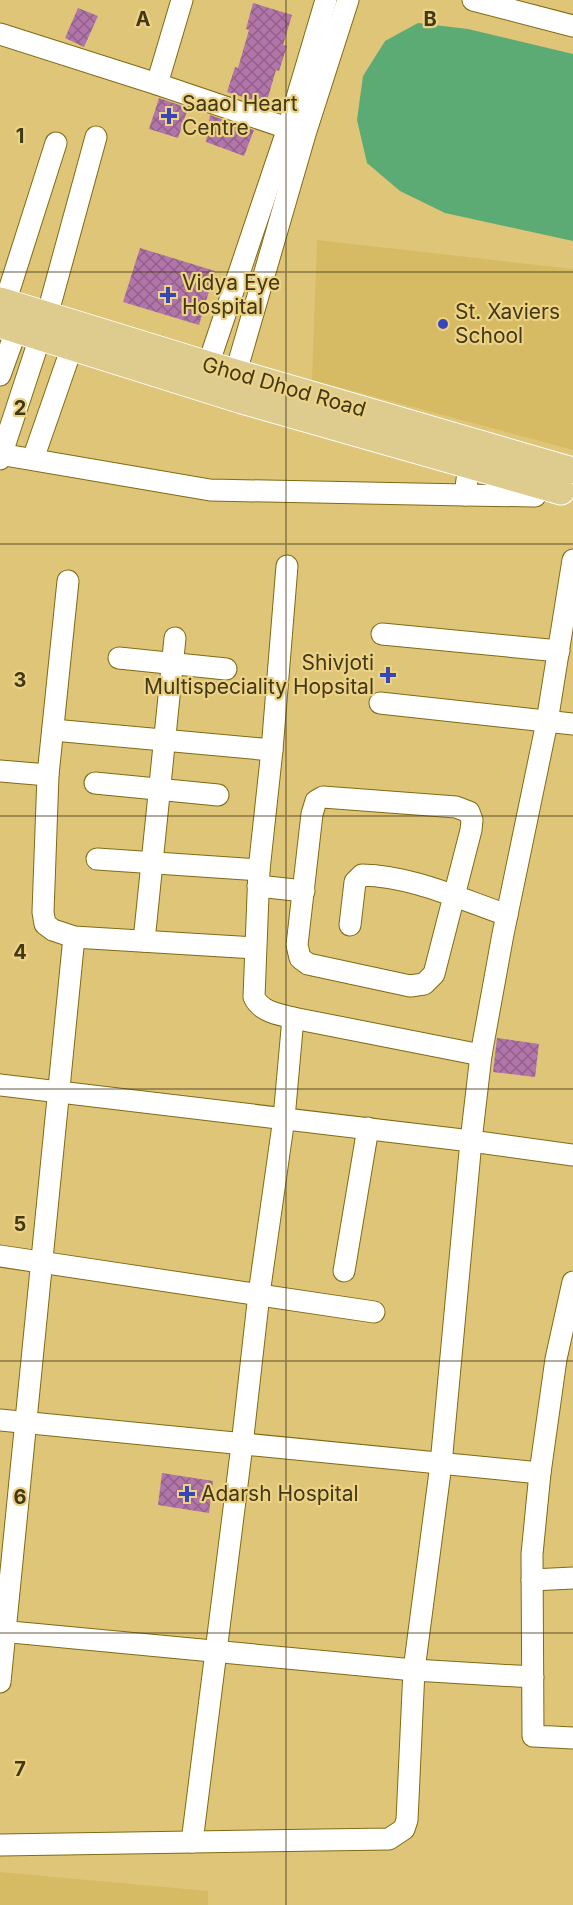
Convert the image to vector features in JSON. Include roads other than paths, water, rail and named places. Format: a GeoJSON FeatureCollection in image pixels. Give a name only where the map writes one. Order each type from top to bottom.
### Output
{"type":"FeatureCollection","features":[{"type":"Feature","properties":{"kind":"main road","name":"Ghod Dhod Road"},"geometry":{"type":"LineString","coordinates":[[19,317],[205,376]]}},
{"type":"Feature","properties":{"kind":"main road"},"geometry":{"type":"LineString","coordinates":[[19,317],[72,346],[232,384],[469,465],[563,484]]}},
{"type":"Feature","properties":{"kind":"main road","name":"Ghod Dhod Road"},"geometry":{"type":"LineString","coordinates":[[232,384],[563,484]]}},
{"type":"Feature","properties":{"kind":"street"},"geometry":{"type":"LineString","coordinates":[[157,84],[182,0]]}},
{"type":"Feature","properties":{"kind":"street"},"geometry":{"type":"LineString","coordinates":[[232,384],[296,131],[326,0]]}},
{"type":"Feature","properties":{"kind":"street"},"geometry":{"type":"LineString","coordinates":[[205,376],[296,131],[348,0]]}},
{"type":"Feature","properties":{"kind":"street"},"geometry":{"type":"LineString","coordinates":[[473,0],[509,5],[573,26]]}},
{"type":"Feature","properties":{"kind":"street"},"geometry":{"type":"LineString","coordinates":[[0,34],[296,131]]}},
{"type":"Feature","properties":{"kind":"street"},"geometry":{"type":"LineString","coordinates":[[0,375],[19,317],[96,137]]}},
{"type":"Feature","properties":{"kind":"street"},"geometry":{"type":"LineString","coordinates":[[56,143],[19,317],[1,456],[33,459],[210,490],[535,496],[563,484]]}},
{"type":"Feature","properties":{"kind":"street"},"geometry":{"type":"LineString","coordinates":[[33,459],[72,346]]}},
{"type":"Feature","properties":{"kind":"street"},"geometry":{"type":"LineString","coordinates":[[465,495],[469,465]]}},
{"type":"Feature","properties":{"kind":"street"},"geometry":{"type":"LineString","coordinates":[[0,1845],[388,1839],[404,1829],[407,1820],[414,1670],[441,1464],[481,1055],[507,915],[548,722],[573,560]]}},
{"type":"Feature","properties":{"kind":"street"},"geometry":{"type":"LineString","coordinates":[[287,566],[272,750],[258,878],[254,997],[257,1004],[264,1009],[293,1018],[481,1055]]}},
{"type":"Feature","properties":{"kind":"street"},"geometry":{"type":"LineString","coordinates":[[68,581],[48,775],[43,912],[45,924],[53,930],[74,937],[255,948]]}},
{"type":"Feature","properties":{"kind":"street"},"geometry":{"type":"LineString","coordinates":[[382,634],[559,651]]}},
{"type":"Feature","properties":{"kind":"street"},"geometry":{"type":"LineString","coordinates":[[144,941],[175,638]]}},
{"type":"Feature","properties":{"kind":"street"},"geometry":{"type":"LineString","coordinates":[[119,658],[226,669]]}},
{"type":"Feature","properties":{"kind":"street"},"geometry":{"type":"LineString","coordinates":[[380,703],[573,724]]}},
{"type":"Feature","properties":{"kind":"street"},"geometry":{"type":"LineString","coordinates":[[53,730],[272,750]]}},
{"type":"Feature","properties":{"kind":"street"},"geometry":{"type":"LineString","coordinates":[[0,771],[48,775]]}},
{"type":"Feature","properties":{"kind":"street"},"geometry":{"type":"LineString","coordinates":[[95,783],[218,795]]}},
{"type":"Feature","properties":{"kind":"street"},"geometry":{"type":"LineString","coordinates":[[323,797],[456,807],[469,812],[472,820],[471,830],[452,896],[434,974],[424,984],[410,986],[303,962],[297,952],[297,945],[312,814],[316,801],[323,797]]}},
{"type":"Feature","properties":{"kind":"street"},"geometry":{"type":"LineString","coordinates":[[97,859],[152,862],[258,878],[304,891]]}},
{"type":"Feature","properties":{"kind":"street"},"geometry":{"type":"LineString","coordinates":[[350,925],[355,882],[362,875],[408,882],[507,915]]}},
{"type":"Feature","properties":{"kind":"street"},"geometry":{"type":"LineString","coordinates":[[0,1682],[2,1632],[26,1423],[74,937]]}},
{"type":"Feature","properties":{"kind":"street"},"geometry":{"type":"LineString","coordinates":[[192,1842],[259,1294],[284,1119],[293,1018]]}},
{"type":"Feature","properties":{"kind":"street"},"geometry":{"type":"LineString","coordinates":[[0,1085],[368,1128],[573,1155]]}},
{"type":"Feature","properties":{"kind":"street"},"geometry":{"type":"LineString","coordinates":[[344,1270],[368,1128]]}},
{"type":"Feature","properties":{"kind":"street"},"geometry":{"type":"LineString","coordinates":[[0,1256],[374,1312]]}},
{"type":"Feature","properties":{"kind":"street"},"geometry":{"type":"LineString","coordinates":[[573,1282],[565,1359],[540,1473],[532,1554],[533,1736],[573,1738]]}},
{"type":"Feature","properties":{"kind":"street"},"geometry":{"type":"LineString","coordinates":[[0,1420],[540,1473]]}},
{"type":"Feature","properties":{"kind":"street"},"geometry":{"type":"LineString","coordinates":[[532,1580],[573,1578]]}},
{"type":"Feature","properties":{"kind":"street"},"geometry":{"type":"LineString","coordinates":[[2,1632],[414,1670],[533,1677]]}},
{"type":"Feature","properties":{"kind":"place","name":"Saaol Heart Centre"},"geometry":{"type":"Point","coordinates":[169,116]}},
{"type":"Feature","properties":{"kind":"place","name":"Vidya Eye Hospital"},"geometry":{"type":"Point","coordinates":[168,295]}},
{"type":"Feature","properties":{"kind":"place","name":"St. Xaviers School"},"geometry":{"type":"Point","coordinates":[443,324]}},
{"type":"Feature","properties":{"kind":"place","name":"Shivjoti Multispeciality Hopsital"},"geometry":{"type":"Point","coordinates":[388,675]}},
{"type":"Feature","properties":{"kind":"place","name":"Adarsh Hospital"},"geometry":{"type":"Point","coordinates":[187,1494]}}]}
